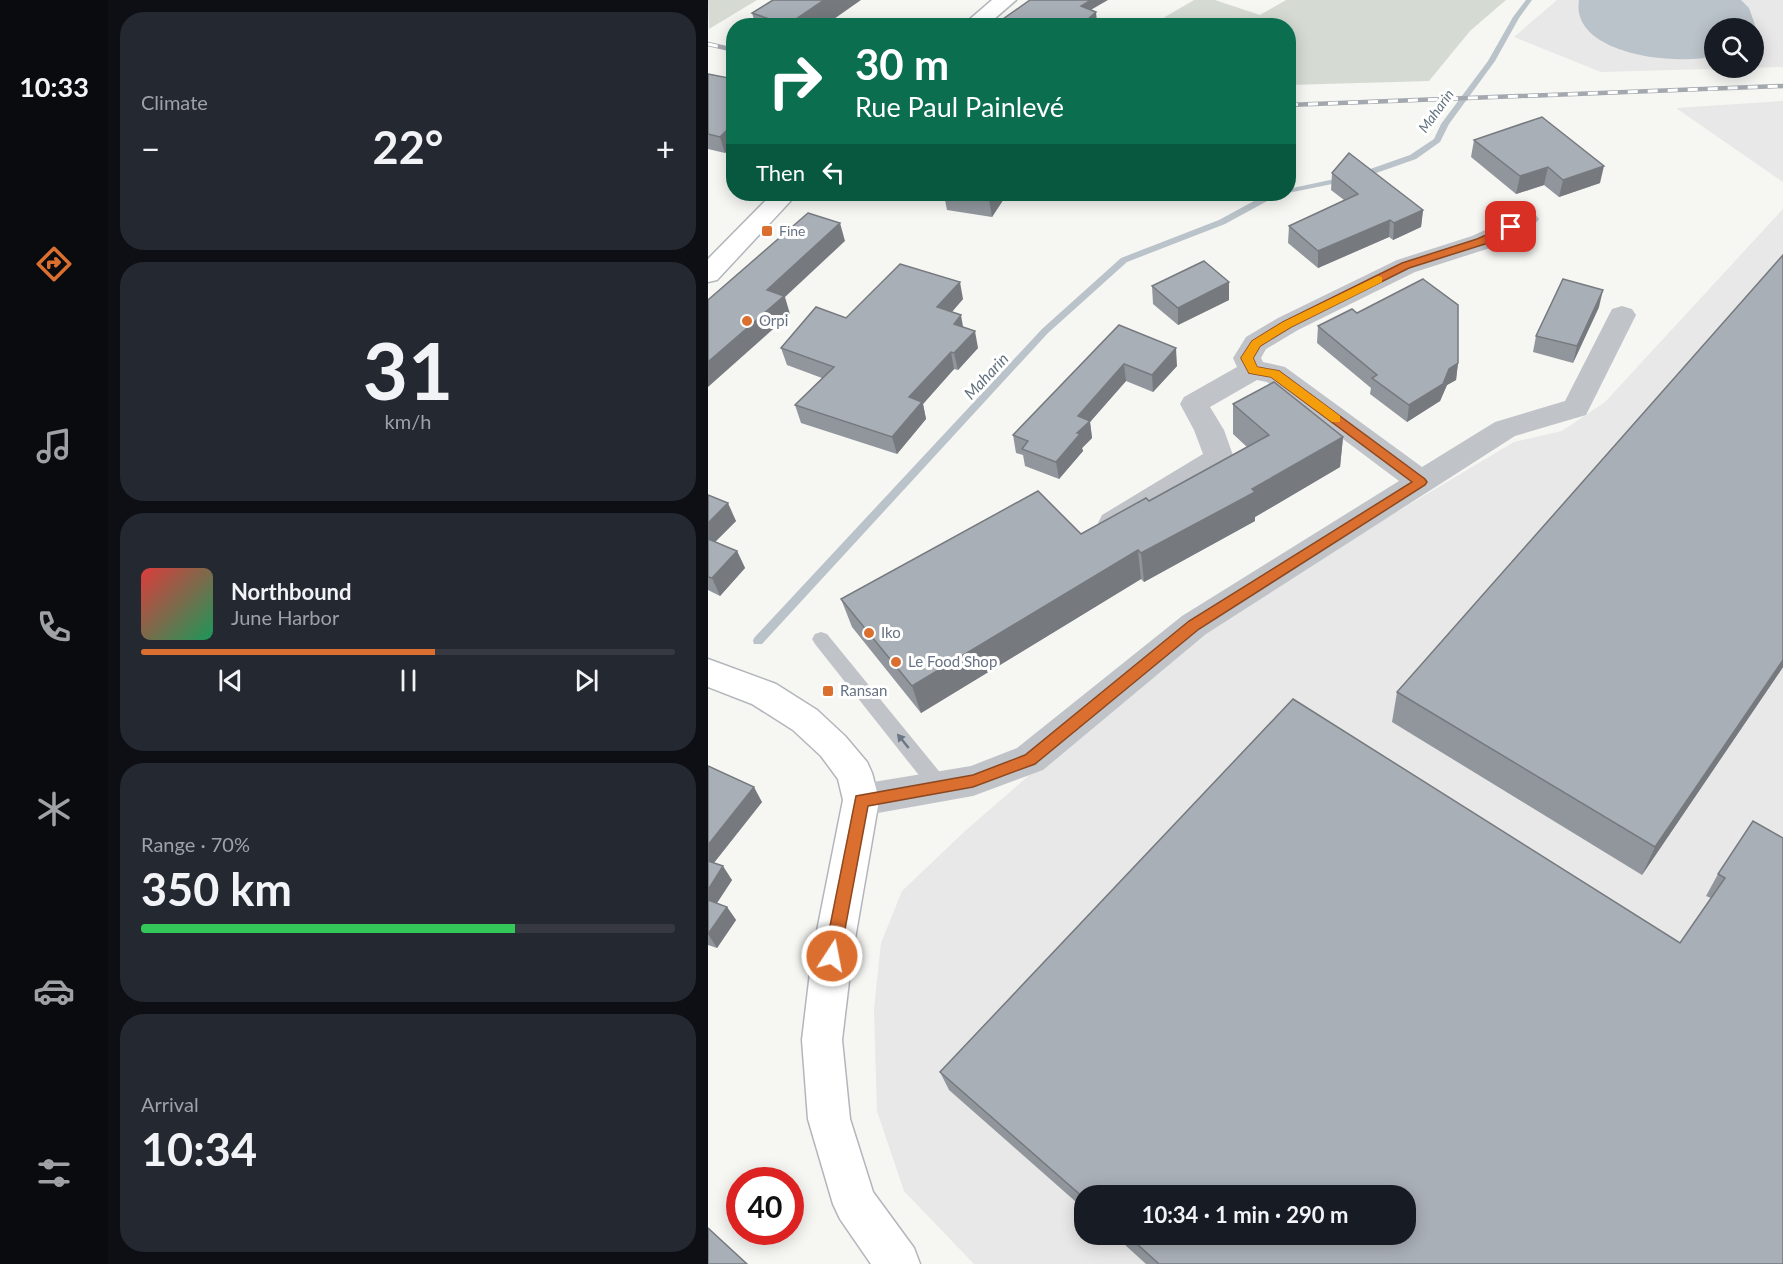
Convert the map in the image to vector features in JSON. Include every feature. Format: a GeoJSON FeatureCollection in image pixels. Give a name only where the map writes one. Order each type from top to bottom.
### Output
{"type":"FeatureCollection","features":[{"type":"Feature","properties":{"kind":"street"},"geometry":{"type":"LineString","coordinates":[[982,18],[1005,0]]}},
{"type":"Feature","properties":{"kind":"street"},"geometry":{"type":"LineString","coordinates":[[708,273],[778,201]]}},
{"type":"Feature","properties":{"kind":"street"},"geometry":{"type":"LineString","coordinates":[[1253,370],[1247,358],[1256,343],[1287,324],[1406,266],[1481,242],[1527,219]]}},
{"type":"Feature","properties":{"kind":"street"},"geometry":{"type":"LineString","coordinates":[[861,800],[973,781],[1030,759],[1194,625],[1505,429],[1576,408],[1622,315]]}},
{"type":"Feature","properties":{"kind":"street"},"geometry":{"type":"LineString","coordinates":[[1101,531],[1220,458],[1209,430],[1194,404],[1253,370],[1275,374],[1421,482]]}},
{"type":"Feature","properties":{"kind":"street"},"geometry":{"type":"LineString","coordinates":[[708,673],[764,694],[805,720],[833,746],[854,773],[861,800],[832,956],[822,1040],[829,1119],[855,1204],[898,1264]]}},
{"type":"Feature","properties":{"kind":"lane"},"geometry":{"type":"LineString","coordinates":[[821,639],[940,787]]}},
{"type":"Feature","properties":{"kind":"shaded area"},"geometry":{"type":"Polygon","coordinates":[[[708,0],[757,0],[726,18],[709,29],[708,0]]]}},
{"type":"Feature","properties":{"kind":"shaded area"},"geometry":{"type":"Polygon","coordinates":[[[1194,0],[1215,0],[1260,15],[1286,0],[1506,0],[1470,31],[1429,81],[1296,85],[1296,18],[1165,17],[1194,0]]]}},
{"type":"Feature","properties":{"kind":"shaded area"},"geometry":{"type":"Polygon","coordinates":[[[1557,0],[1783,0],[1783,67],[1764,68],[1764,18],[1704,18],[1704,69],[1601,72],[1514,37],[1557,0]]]}},
{"type":"Feature","properties":{"kind":"shaded area"},"geometry":{"type":"Polygon","coordinates":[[[1579,0],[1741,0],[1749,8],[1753,18],[1704,18],[1704,58],[1697,59],[1653,57],[1608,45],[1591,33],[1581,19],[1579,0]]]}},
{"type":"Feature","properties":{"kind":"shaded area"},"geometry":{"type":"Polygon","coordinates":[[[1783,101],[1783,182],[1676,108],[1783,101]]]}},
{"type":"Feature","properties":{"kind":"shaded area"},"geometry":{"type":"Polygon","coordinates":[[[1783,209],[1783,1264],[974,1264],[904,1191],[877,1111],[874,1009],[881,943],[902,891],[964,832],[1097,716],[1204,627],[1514,442],[1562,431],[1605,402],[1783,209]]]}},
{"type":"Feature","properties":{"kind":"building"},"geometry":{"type":"Polygon","coordinates":[[[773,0],[824,0],[797,18],[767,18],[752,13],[773,0]]]}},
{"type":"Feature","properties":{"kind":"building"},"geometry":{"type":"Polygon","coordinates":[[[1030,0],[1091,0],[1081,6],[1096,12],[1089,18],[1004,18],[1030,0]]]}},
{"type":"Feature","properties":{"kind":"building"},"geometry":{"type":"Polygon","coordinates":[[[708,74],[726,77],[726,131],[720,137],[708,134],[708,74]]]}},
{"type":"Feature","properties":{"kind":"building"},"geometry":{"type":"Polygon","coordinates":[[[1542,117],[1604,166],[1563,180],[1548,167],[1520,176],[1474,140],[1542,117]]]}},
{"type":"Feature","properties":{"kind":"building"},"geometry":{"type":"Polygon","coordinates":[[[1349,153],[1423,210],[1394,223],[1390,220],[1318,251],[1289,226],[1358,194],[1332,173],[1349,153]]]}},
{"type":"Feature","properties":{"kind":"building"},"geometry":{"type":"Polygon","coordinates":[[[808,213],[840,223],[767,290],[784,296],[708,362],[708,300],[808,213]]]}},
{"type":"Feature","properties":{"kind":"building"},"geometry":{"type":"Polygon","coordinates":[[[1783,255],[1783,660],[1655,847],[1397,692],[1783,255]]]}},
{"type":"Feature","properties":{"kind":"building"},"geometry":{"type":"Polygon","coordinates":[[[1204,261],[1229,282],[1178,308],[1152,286],[1204,261]]]}},
{"type":"Feature","properties":{"kind":"building"},"geometry":{"type":"Polygon","coordinates":[[[900,264],[960,282],[937,307],[961,315],[954,324],[975,331],[954,353],[951,352],[909,397],[922,402],[892,437],[795,405],[834,367],[781,348],[816,307],[846,318],[900,264]]]}},
{"type":"Feature","properties":{"kind":"building"},"geometry":{"type":"Polygon","coordinates":[[[1423,279],[1458,305],[1458,363],[1449,369],[1443,384],[1409,405],[1372,378],[1377,375],[1318,326],[1352,309],[1357,313],[1423,279]]]}},
{"type":"Feature","properties":{"kind":"building"},"geometry":{"type":"Polygon","coordinates":[[[1563,279],[1603,290],[1577,346],[1536,336],[1563,279]]]}},
{"type":"Feature","properties":{"kind":"building"},"geometry":{"type":"Polygon","coordinates":[[[1119,325],[1176,348],[1152,375],[1124,364],[1078,416],[1090,421],[1077,433],[1080,434],[1056,462],[1022,449],[1028,441],[1013,435],[1119,325]]]}},
{"type":"Feature","properties":{"kind":"building"},"geometry":{"type":"Polygon","coordinates":[[[1274,382],[1343,437],[1252,489],[1255,492],[1141,553],[1138,550],[912,686],[841,599],[1038,491],[1081,534],[1146,498],[1149,501],[1269,435],[1233,404],[1274,382]]]}},
{"type":"Feature","properties":{"kind":"building"},"geometry":{"type":"Polygon","coordinates":[[[708,495],[728,503],[708,523],[708,495]]]}},
{"type":"Feature","properties":{"kind":"building"},"geometry":{"type":"Polygon","coordinates":[[[708,539],[737,551],[712,578],[708,577],[708,539]]]}},
{"type":"Feature","properties":{"kind":"building"},"geometry":{"type":"Polygon","coordinates":[[[1293,699],[1680,943],[1725,878],[1718,874],[1753,821],[1783,838],[1783,1264],[1159,1264],[1138,1245],[1416,1245],[1416,1185],[1074,1185],[1074,1189],[940,1072],[1293,699]]]}},
{"type":"Feature","properties":{"kind":"building"},"geometry":{"type":"Polygon","coordinates":[[[708,766],[754,787],[708,845],[708,766]]]}},
{"type":"Feature","properties":{"kind":"building"},"geometry":{"type":"Polygon","coordinates":[[[708,861],[723,866],[708,890],[708,861]]]}},
{"type":"Feature","properties":{"kind":"building"},"geometry":{"type":"Polygon","coordinates":[[[708,900],[727,907],[708,934],[708,900]]]}},
{"type":"Feature","properties":{"kind":"building"},"geometry":{"type":"Polygon","coordinates":[[[708,1228],[747,1264],[708,1264],[708,1228]]]}},
{"type":"Feature","properties":{"kind":"waterway","name":"Maharin"},"geometry":{"type":"LineString","coordinates":[[1359,176],[1413,157],[1437,140],[1445,124],[1491,61],[1516,17],[1529,0]]}},
{"type":"Feature","properties":{"kind":"waterway","name":"Maharin"},"geometry":{"type":"LineString","coordinates":[[1296,189],[1344,179]]}},
{"type":"Feature","properties":{"kind":"waterway","name":"Maharin"},"geometry":{"type":"LineString","coordinates":[[758,641],[1045,331],[1124,260],[1222,222],[1261,201]]}},
{"type":"Feature","properties":{"kind":"railway"},"geometry":{"type":"LineString","coordinates":[[708,44],[726,48]]}},
{"type":"Feature","properties":{"kind":"railway"},"geometry":{"type":"LineString","coordinates":[[1296,105],[1783,86]]}},
{"type":"Feature","properties":{"kind":"slow traffic"},"geometry":{"type":"LineString","coordinates":[[1336,419],[1275,374],[1253,370],[1247,358],[1256,343],[1287,324],[1378,279]]}},
{"type":"Feature","properties":{"kind":"place","name":"Fine"},"geometry":{"type":"Point","coordinates":[767,231]}},
{"type":"Feature","properties":{"kind":"place","name":"Orpi"},"geometry":{"type":"Point","coordinates":[747,321]}},
{"type":"Feature","properties":{"kind":"place","name":"Iko"},"geometry":{"type":"Point","coordinates":[869,633]}},
{"type":"Feature","properties":{"kind":"place","name":"Le Food Shop"},"geometry":{"type":"Point","coordinates":[896,662]}},
{"type":"Feature","properties":{"kind":"place","name":"Ransan"},"geometry":{"type":"Point","coordinates":[828,691]}},
{"type":"Feature","properties":{"kind":"route"},"geometry":{"type":"LineString","coordinates":[[832,956],[861,800],[973,781],[1030,759],[1122,687],[1194,625],[1421,482],[1275,374],[1253,370],[1247,358],[1256,343],[1287,324],[1406,266],[1481,242],[1511,227]]}}]}
